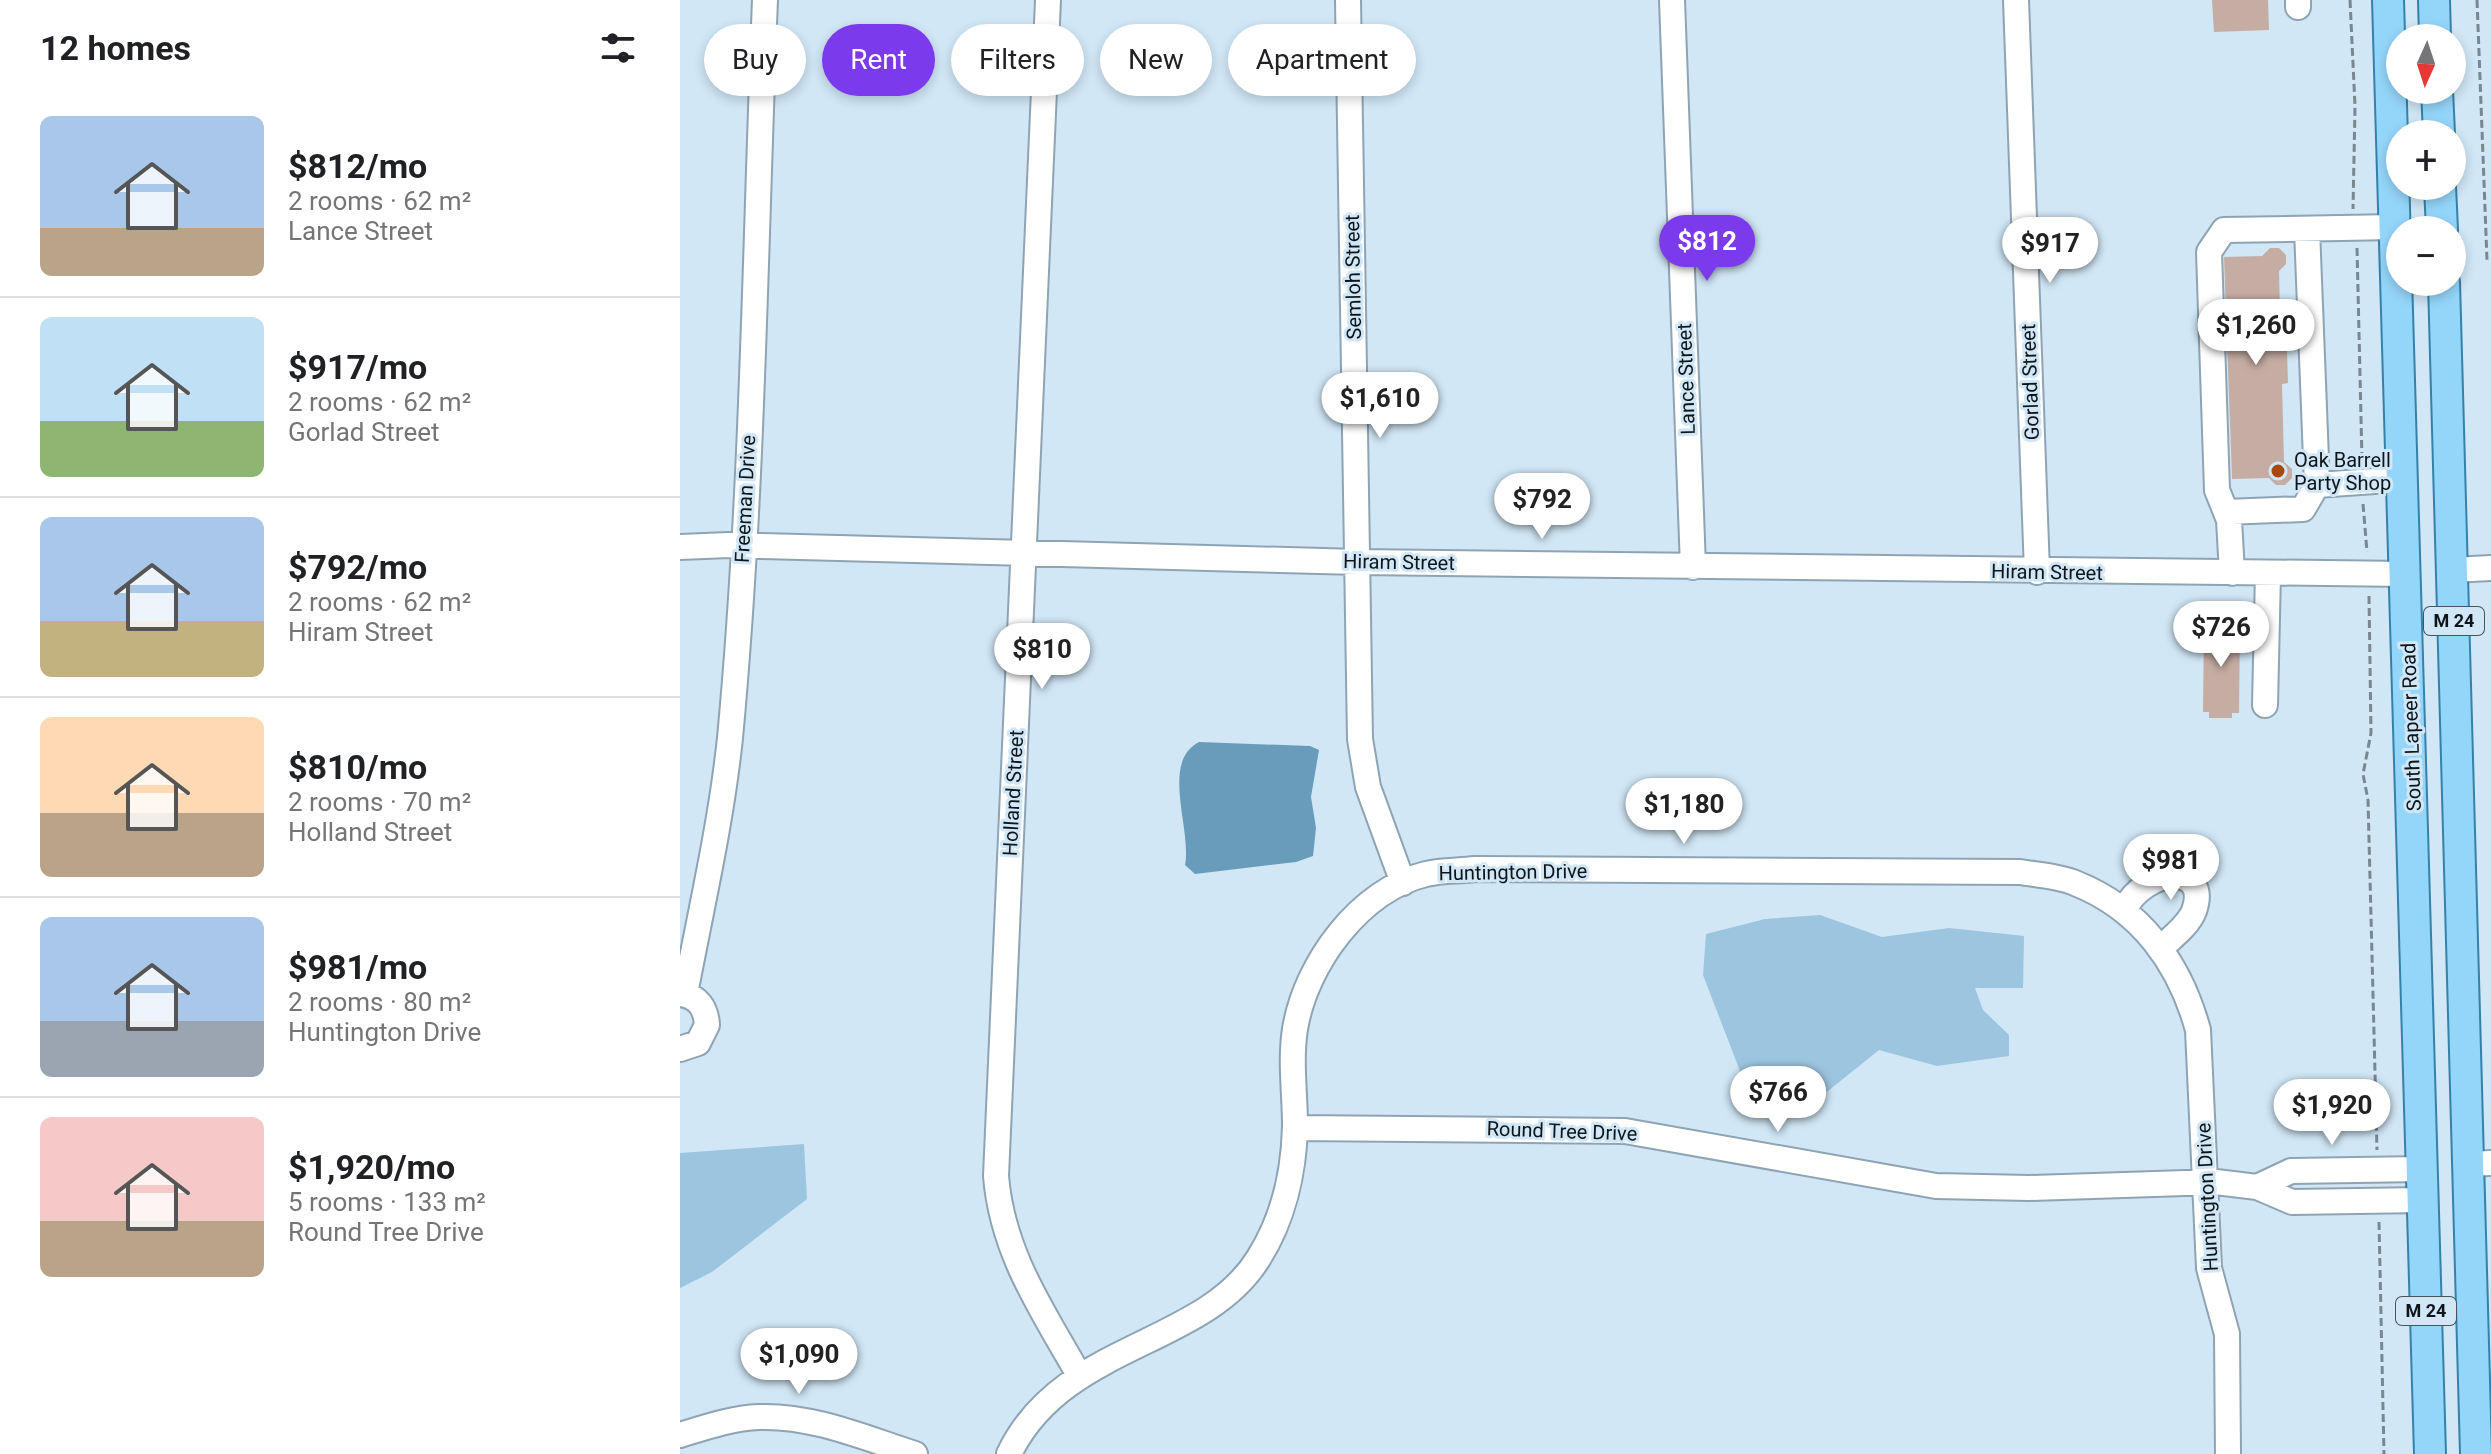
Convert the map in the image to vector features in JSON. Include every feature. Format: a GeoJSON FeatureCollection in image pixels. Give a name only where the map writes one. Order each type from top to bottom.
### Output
{"type":"FeatureCollection","features":[{"type":"Feature","properties":{"kind":"main road","name":"South Lapeer Road"},"geometry":{"type":"LineString","coordinates":[[2388,0],[2396,216]]}},
{"type":"Feature","properties":{"kind":"main road"},"geometry":{"type":"LineString","coordinates":[[2434,0],[2435,24]]}},
{"type":"Feature","properties":{"kind":"main road","name":"South Lapeer Road"},"geometry":{"type":"LineString","coordinates":[[2398,296],[2430,1454]]}},
{"type":"Feature","properties":{"kind":"main road","name":"M 24"},"geometry":{"type":"LineString","coordinates":[[2444,296],[2463,961],[2480,1164],[2476,1454]]}},
{"type":"Feature","properties":{"kind":"main road"},"geometry":{"type":"LineString","coordinates":[[2413,779],[2431,793],[2458,790]]}},
{"type":"Feature","properties":{"kind":"main road"},"geometry":{"type":"LineString","coordinates":[[2417,942],[2445,942],[2463,961]]}},
{"type":"Feature","properties":{"kind":"street","name":"Freeman Drive"},"geometry":{"type":"LineString","coordinates":[[680,1049],[698,1043],[707,1025],[702,1005],[683,994],[729,740],[743,546],[765,0]]}},
{"type":"Feature","properties":{"kind":"street","name":"Holland Street"},"geometry":{"type":"LineString","coordinates":[[1048,0],[996,1176],[998,1207],[1016,1263],[1079,1375]]}},
{"type":"Feature","properties":{"kind":"street","name":"Semloh Street"},"geometry":{"type":"LineString","coordinates":[[1348,0],[1360,739],[1368,787],[1403,883]]}},
{"type":"Feature","properties":{"kind":"street","name":"Lance Street"},"geometry":{"type":"LineString","coordinates":[[1672,0],[1693,567]]}},
{"type":"Feature","properties":{"kind":"street","name":"Gorlad Street"},"geometry":{"type":"LineString","coordinates":[[2016,0],[2037,572]]}},
{"type":"Feature","properties":{"kind":"street"},"geometry":{"type":"LineString","coordinates":[[2232,573],[2226,512],[2217,490],[2209,252],[2224,230],[2386,227]]}},
{"type":"Feature","properties":{"kind":"street"},"geometry":{"type":"LineString","coordinates":[[2226,512],[2303,509],[2317,485],[2307,229]]}},
{"type":"Feature","properties":{"kind":"street"},"geometry":{"type":"LineString","coordinates":[[2317,485],[2404,479]]}},
{"type":"Feature","properties":{"kind":"street","name":"Hiram Street"},"geometry":{"type":"LineString","coordinates":[[680,547],[1358,562],[2407,574]]}},
{"type":"Feature","properties":{"kind":"street"},"geometry":{"type":"LineString","coordinates":[[2453,570],[2491,568]]}},
{"type":"Feature","properties":{"kind":"street"},"geometry":{"type":"LineString","coordinates":[[2265,705],[2268,573]]}},
{"type":"Feature","properties":{"kind":"street","name":"Huntington Drive"},"geometry":{"type":"LineString","coordinates":[[1009,1454],[1032,1417],[1079,1375],[1224,1296],[1257,1261],[1276,1224],[1290,1181],[1295,1128],[1295,1028],[1310,983],[1326,952],[1370,901],[1426,874],[1475,869],[2020,872],[2073,882],[2124,910],[2161,948],[2190,999],[2198,1030],[2209,1268],[2227,1334],[2228,1454]]}},
{"type":"Feature","properties":{"kind":"street"},"geometry":{"type":"LineString","coordinates":[[2124,910],[2137,890],[2157,877],[2177,874],[2185,879],[2194,892],[2193,911],[2182,928],[2161,948]]}},
{"type":"Feature","properties":{"kind":"street","name":"Round Tree Drive"},"geometry":{"type":"LineString","coordinates":[[1295,1128],[1625,1131],[1936,1186],[2029,1188],[2204,1182],[2257,1187],[2292,1202],[2423,1200]]}},
{"type":"Feature","properties":{"kind":"street","name":"Round Tree Drive"},"geometry":{"type":"LineString","coordinates":[[2257,1187],[2291,1171],[2422,1169]]}},
{"type":"Feature","properties":{"kind":"street"},"geometry":{"type":"LineString","coordinates":[[680,1435],[730,1421],[788,1418],[823,1425],[915,1454]]}},
{"type":"Feature","properties":{"kind":"path"},"geometry":{"type":"LineString","coordinates":[[2350,0],[2355,106],[2353,214]]}},
{"type":"Feature","properties":{"kind":"path"},"geometry":{"type":"LineString","coordinates":[[2477,0],[2487,260]]}},
{"type":"Feature","properties":{"kind":"path"},"geometry":{"type":"LineString","coordinates":[[2355,239],[2359,267],[2356,317],[2362,402],[2362,468]]}},
{"type":"Feature","properties":{"kind":"path"},"geometry":{"type":"LineString","coordinates":[[2362,493],[2368,560]]}},
{"type":"Feature","properties":{"kind":"path"},"geometry":{"type":"LineString","coordinates":[[2369,589],[2371,733],[2363,774],[2368,800],[2377,1160]]}},
{"type":"Feature","properties":{"kind":"path"},"geometry":{"type":"LineString","coordinates":[[2379,1211],[2384,1454]]}},
{"type":"Feature","properties":{"kind":"shaded area"},"geometry":{"type":"Polygon","coordinates":[[[1199,742],[1310,746],[1319,750],[1311,797],[1316,828],[1313,856],[1296,862],[1195,874],[1185,865],[1179,780],[1187,752],[1199,742]]]}},
{"type":"Feature","properties":{"kind":"shaded area"},"geometry":{"type":"Polygon","coordinates":[[[1820,915],[1882,937],[1949,928],[2024,936],[2023,988],[1975,988],[1983,1010],[2009,1035],[2009,1056],[1937,1066],[1879,1050],[1818,1099],[1808,1115],[1745,1084],[1703,975],[1706,934],[1765,919],[1820,915]]]}},
{"type":"Feature","properties":{"kind":"shaded area"},"geometry":{"type":"Polygon","coordinates":[[[804,1144],[807,1199],[712,1272],[680,1288],[680,1153],[804,1144]]]}},
{"type":"Feature","properties":{"kind":"building"},"geometry":{"type":"Polygon","coordinates":[[[2212,0],[2268,0],[2269,30],[2214,32],[2212,0]]]}},
{"type":"Feature","properties":{"kind":"building"},"geometry":{"type":"Polygon","coordinates":[[[2270,248],[2279,248],[2286,255],[2286,264],[2279,271],[2281,350],[2287,350],[2288,383],[2282,384],[2284,462],[2292,469],[2292,478],[2285,485],[2276,485],[2269,478],[2232,479],[2224,257],[2262,256],[2270,248]]]}},
{"type":"Feature","properties":{"kind":"building"},"geometry":{"type":"Polygon","coordinates":[[[2211,619],[2234,620],[2234,625],[2240,625],[2239,713],[2232,713],[2232,718],[2209,718],[2209,712],[2203,712],[2204,624],[2211,624],[2211,619]]]}},
{"type":"Feature","properties":{"kind":"place","name":"Oak Barrell Party Shop"},"geometry":{"type":"Point","coordinates":[2278,471]}}]}
